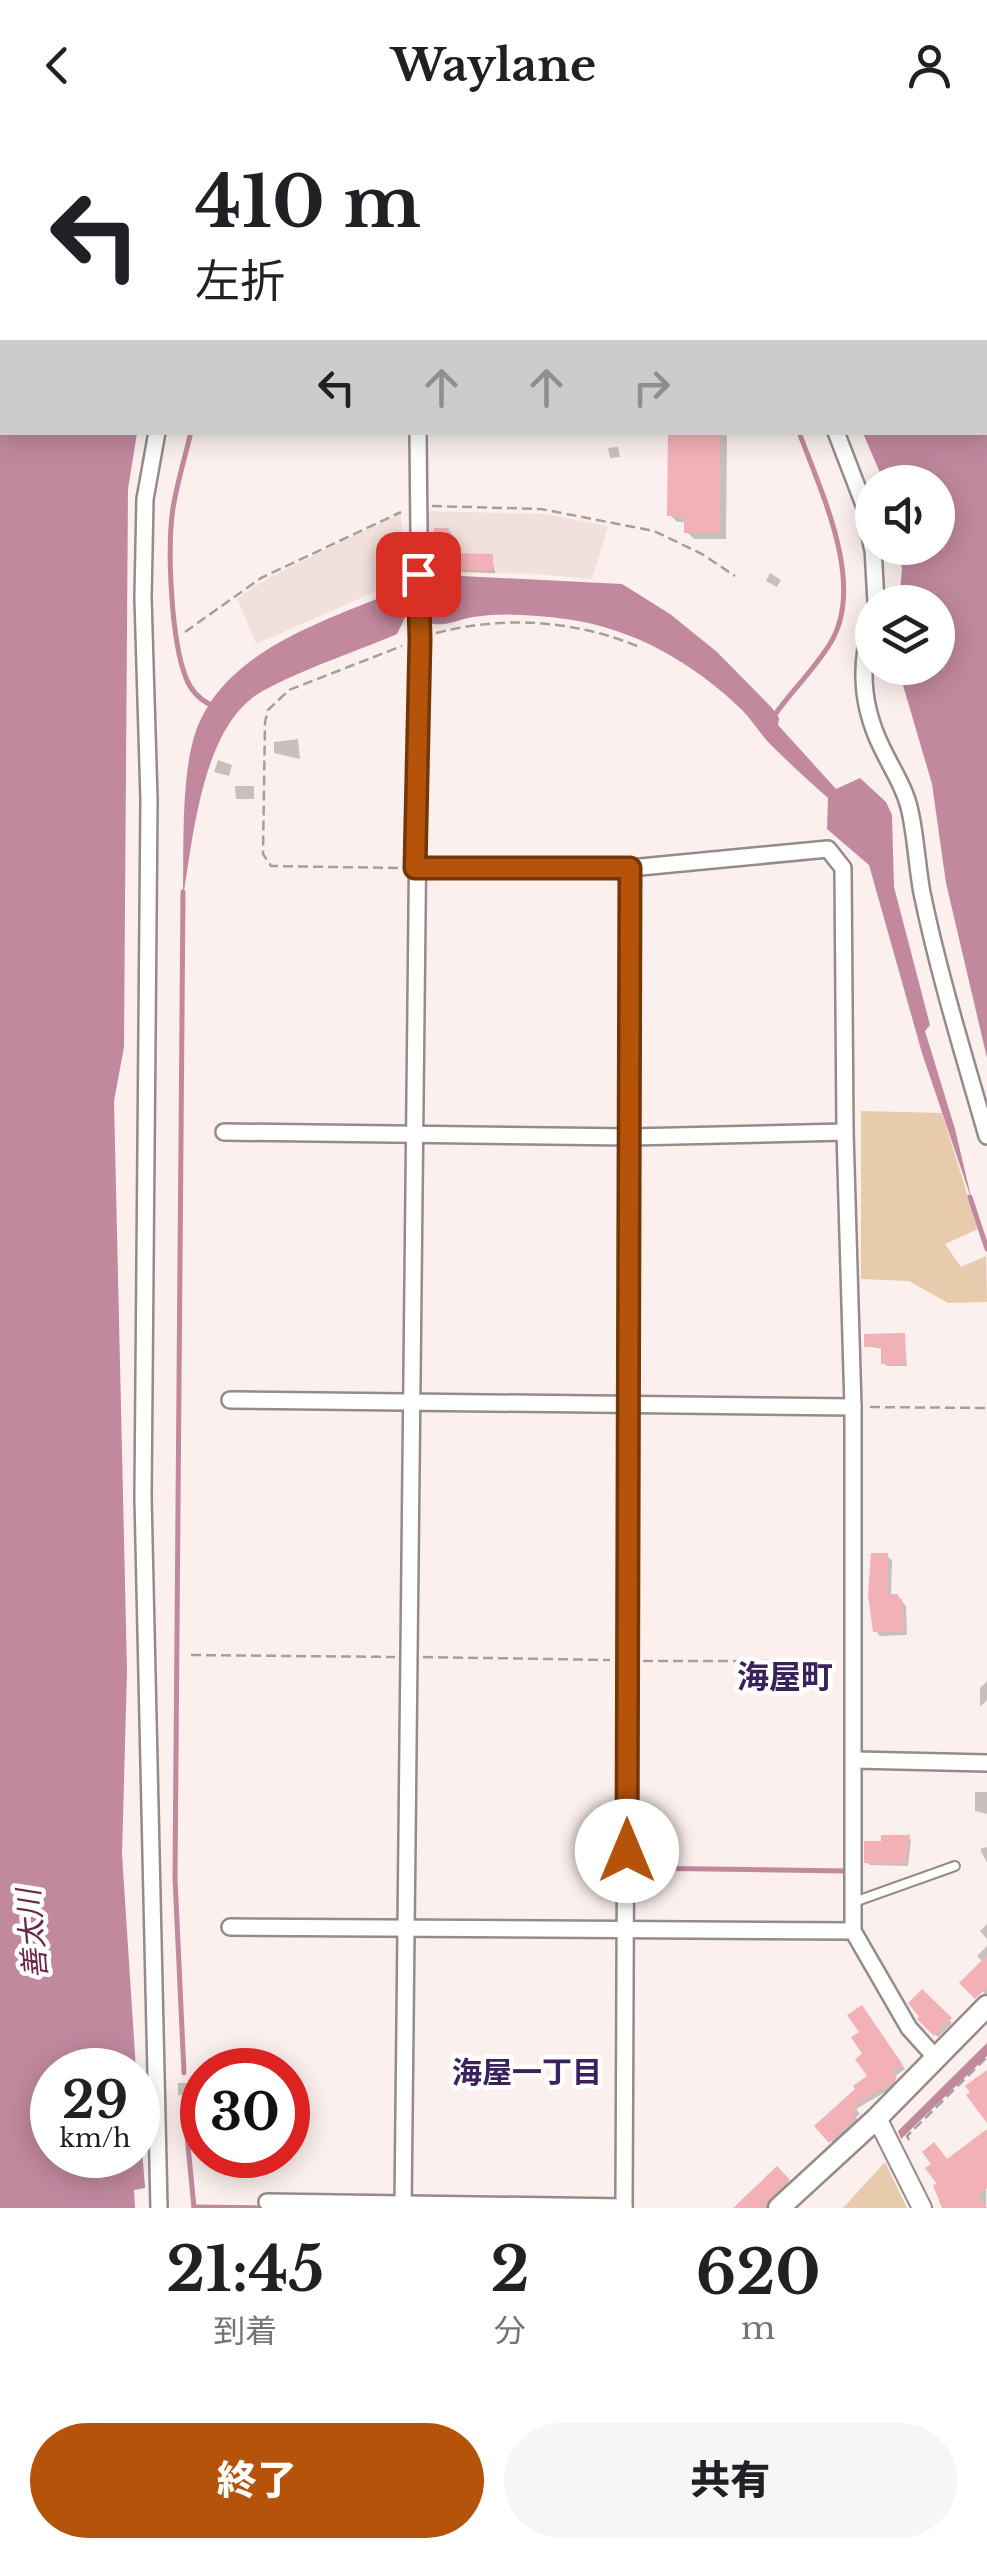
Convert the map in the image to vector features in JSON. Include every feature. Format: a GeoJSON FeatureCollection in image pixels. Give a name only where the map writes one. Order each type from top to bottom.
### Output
{"type":"FeatureCollection","features":[{"type":"Feature","properties":{"kind":"main road"},"geometry":{"type":"LineString","coordinates":[[779,2208],[877,2118],[987,2006]]}},
{"type":"Feature","properties":{"kind":"street"},"geometry":{"type":"LineString","coordinates":[[156,435],[145,499],[143,598],[149,800],[142,1497],[159,2208]]}},
{"type":"Feature","properties":{"kind":"street"},"geometry":{"type":"LineString","coordinates":[[403,2206],[420,638],[418,435]]}},
{"type":"Feature","properties":{"kind":"street"},"geometry":{"type":"LineString","coordinates":[[837,435],[855,481]]}},
{"type":"Feature","properties":{"kind":"street"},"geometry":{"type":"LineString","coordinates":[[864,685],[880,743],[909,807],[922,894],[987,1136]]}},
{"type":"Feature","properties":{"kind":"street"},"geometry":{"type":"LineString","coordinates":[[415,868],[630,868],[828,849],[844,868],[845,1132],[853,1408],[853,1931],[909,2028],[936,2058]]}},
{"type":"Feature","properties":{"kind":"street"},"geometry":{"type":"LineString","coordinates":[[267,2202],[624,2207],[632,1138],[630,868]]}},
{"type":"Feature","properties":{"kind":"street"},"geometry":{"type":"LineString","coordinates":[[224,1132],[632,1138],[845,1132]]}},
{"type":"Feature","properties":{"kind":"street"},"geometry":{"type":"LineString","coordinates":[[230,1400],[853,1408]]}},
{"type":"Feature","properties":{"kind":"street"},"geometry":{"type":"LineString","coordinates":[[855,1760],[987,1763]]}},
{"type":"Feature","properties":{"kind":"street"},"geometry":{"type":"LineString","coordinates":[[230,1927],[853,1931]]}},
{"type":"Feature","properties":{"kind":"street"},"geometry":{"type":"LineString","coordinates":[[877,2118],[922,2208]]}},
{"type":"Feature","properties":{"kind":"lane"},"geometry":{"type":"LineString","coordinates":[[854,1902],[955,1866]]}},
{"type":"Feature","properties":{"kind":"path"},"geometry":{"type":"LineString","coordinates":[[184,632],[261,578],[417,505],[542,509],[654,531],[702,554],[735,576]]}},
{"type":"Feature","properties":{"kind":"path"},"geometry":{"type":"LineString","coordinates":[[415,868],[271,866],[266,862],[263,854],[268,710],[289,690],[420,638],[462,626],[532,621],[609,634],[642,648]]}},
{"type":"Feature","properties":{"kind":"path"},"geometry":{"type":"LineString","coordinates":[[853,1408],[987,1408]]}},
{"type":"Feature","properties":{"kind":"path"},"geometry":{"type":"LineString","coordinates":[[192,1655],[408,1657]]}},
{"type":"Feature","properties":{"kind":"path"},"geometry":{"type":"LineString","coordinates":[[912,2149],[907,2136],[987,2057]]}},
{"type":"Feature","properties":{"kind":"shaded area"},"geometry":{"type":"Polygon","coordinates":[[[424,511],[545,514],[608,526],[592,579],[523,573],[426,574],[424,511]]]}},
{"type":"Feature","properties":{"kind":"shaded area"},"geometry":{"type":"Polygon","coordinates":[[[401,513],[404,579],[256,644],[237,598],[272,576],[401,513]]]}},
{"type":"Feature","properties":{"kind":"shaded area"},"geometry":{"type":"Polygon","coordinates":[[[861,1111],[942,1113],[978,1229],[945,1244],[961,1267],[986,1256],[987,1302],[948,1303],[909,1281],[861,1279],[861,1111]]]}},
{"type":"Feature","properties":{"kind":"shaded area"},"geometry":{"type":"Polygon","coordinates":[[[885,2162],[907,2208],[843,2208],[885,2162]]]}},
{"type":"Feature","properties":{"kind":"water","name":"善太川"},"geometry":{"type":"Polygon","coordinates":[[[0,435],[137,435],[128,489],[124,1047],[114,1101],[127,1671],[122,1854],[135,2048],[30,2048],[30,2178],[144,2178],[145,2188],[134,2190],[135,2208],[0,2208],[0,435]]]}},
{"type":"Feature","properties":{"kind":"water"},"geometry":{"type":"Polygon","coordinates":[[[864,435],[987,435],[987,1058],[946,883],[932,784],[903,685],[955,685],[955,585],[901,585],[901,565],[955,565],[955,465],[877,465],[864,435]]]}},
{"type":"Feature","properties":{"kind":"water"},"geometry":{"type":"Polygon","coordinates":[[[462,576],[622,584],[670,614],[717,652],[772,708],[779,718],[778,725],[836,789],[860,778],[886,802],[892,815],[894,887],[930,1025],[925,1031],[972,1201],[922,1053],[869,865],[827,829],[828,798],[704,677],[661,650],[615,630],[566,619],[508,614],[435,624],[429,623],[428,607],[410,607],[397,634],[261,692],[241,708],[213,756],[197,815],[183,898],[184,816],[190,755],[208,707],[228,681],[281,641],[312,626],[406,587],[410,601],[433,602],[449,579],[462,576]]]}},
{"type":"Feature","properties":{"kind":"water"},"geometry":{"type":"Polygon","coordinates":[[[987,2043],[987,2056],[901,2139],[898,2131],[987,2043]]]}},
{"type":"Feature","properties":{"kind":"building"},"geometry":{"type":"Polygon","coordinates":[[[668,435],[720,435],[720,533],[684,533],[684,516],[667,516],[668,435]]]}},
{"type":"Feature","properties":{"kind":"building"},"geometry":{"type":"Polygon","coordinates":[[[434,528],[449,528],[448,553],[493,554],[493,571],[431,573],[434,528]]]}},
{"type":"Feature","properties":{"kind":"building"},"geometry":{"type":"Polygon","coordinates":[[[905,1333],[906,1364],[881,1364],[881,1347],[864,1347],[864,1334],[905,1333]]]}},
{"type":"Feature","properties":{"kind":"building"},"geometry":{"type":"Polygon","coordinates":[[[871,1553],[888,1553],[888,1594],[898,1594],[902,1599],[904,1631],[873,1632],[868,1595],[871,1553]]]}},
{"type":"Feature","properties":{"kind":"building"},"geometry":{"type":"Polygon","coordinates":[[[881,1835],[910,1835],[905,1864],[864,1863],[864,1841],[881,1841],[881,1835]]]}},
{"type":"Feature","properties":{"kind":"building"},"geometry":{"type":"Polygon","coordinates":[[[987,1955],[987,1987],[975,1999],[959,1983],[987,1955]]]}},
{"type":"Feature","properties":{"kind":"building"},"geometry":{"type":"Polygon","coordinates":[[[922,1989],[952,2018],[934,2036],[908,2003],[922,1989]]]}},
{"type":"Feature","properties":{"kind":"building"},"geometry":{"type":"Polygon","coordinates":[[[862,2005],[903,2065],[892,2072],[897,2078],[894,2082],[855,2105],[858,2108],[854,2120],[829,2143],[814,2126],[867,2076],[855,2059],[862,2054],[851,2037],[859,2032],[847,2015],[862,2005]]]}},
{"type":"Feature","properties":{"kind":"building"},"geometry":{"type":"Polygon","coordinates":[[[987,2070],[987,2123],[966,2095],[970,2092],[965,2086],[987,2070]]]}},
{"type":"Feature","properties":{"kind":"building"},"geometry":{"type":"Polygon","coordinates":[[[987,2129],[987,2188],[977,2195],[987,2208],[942,2208],[933,2185],[937,2184],[925,2168],[931,2164],[922,2152],[934,2142],[947,2159],[987,2129]]]}},
{"type":"Feature","properties":{"kind":"building"},"geometry":{"type":"Polygon","coordinates":[[[777,2166],[790,2180],[766,2205],[733,2208],[777,2166]]]}},
{"type":"Feature","properties":{"kind":"waterway"},"geometry":{"type":"LineString","coordinates":[[190,435],[173,508],[172,594],[186,678],[196,694],[211,705]]}},
{"type":"Feature","properties":{"kind":"waterway"},"geometry":{"type":"LineString","coordinates":[[774,716],[831,642],[841,618],[844,592],[842,565],[828,508],[800,435]]}},
{"type":"Feature","properties":{"kind":"waterway"},"geometry":{"type":"LineString","coordinates":[[183,892],[175,1878],[183,2048]]}},
{"type":"Feature","properties":{"kind":"waterway"},"geometry":{"type":"LineString","coordinates":[[970,1197],[987,1249]]}},
{"type":"Feature","properties":{"kind":"waterway"},"geometry":{"type":"LineString","coordinates":[[633,1868],[847,1868]]}},
{"type":"Feature","properties":{"kind":"waterway"},"geometry":{"type":"LineString","coordinates":[[191,2178],[194,2208]]}},
{"type":"Feature","properties":{"kind":"waterway"},"geometry":{"type":"LineString","coordinates":[[194,2207],[266,2208]]}},
{"type":"Feature","properties":{"kind":"district","name":"海屋町"},"geometry":{"type":"Point","coordinates":[785,1677]}},
{"type":"Feature","properties":{"kind":"district","name":"海屋一丁目"},"geometry":{"type":"Point","coordinates":[527,2072]}},
{"type":"Feature","properties":{"kind":"route"},"geometry":{"type":"LineString","coordinates":[[418,574],[415,868],[630,868],[627,1851]]}}]}
